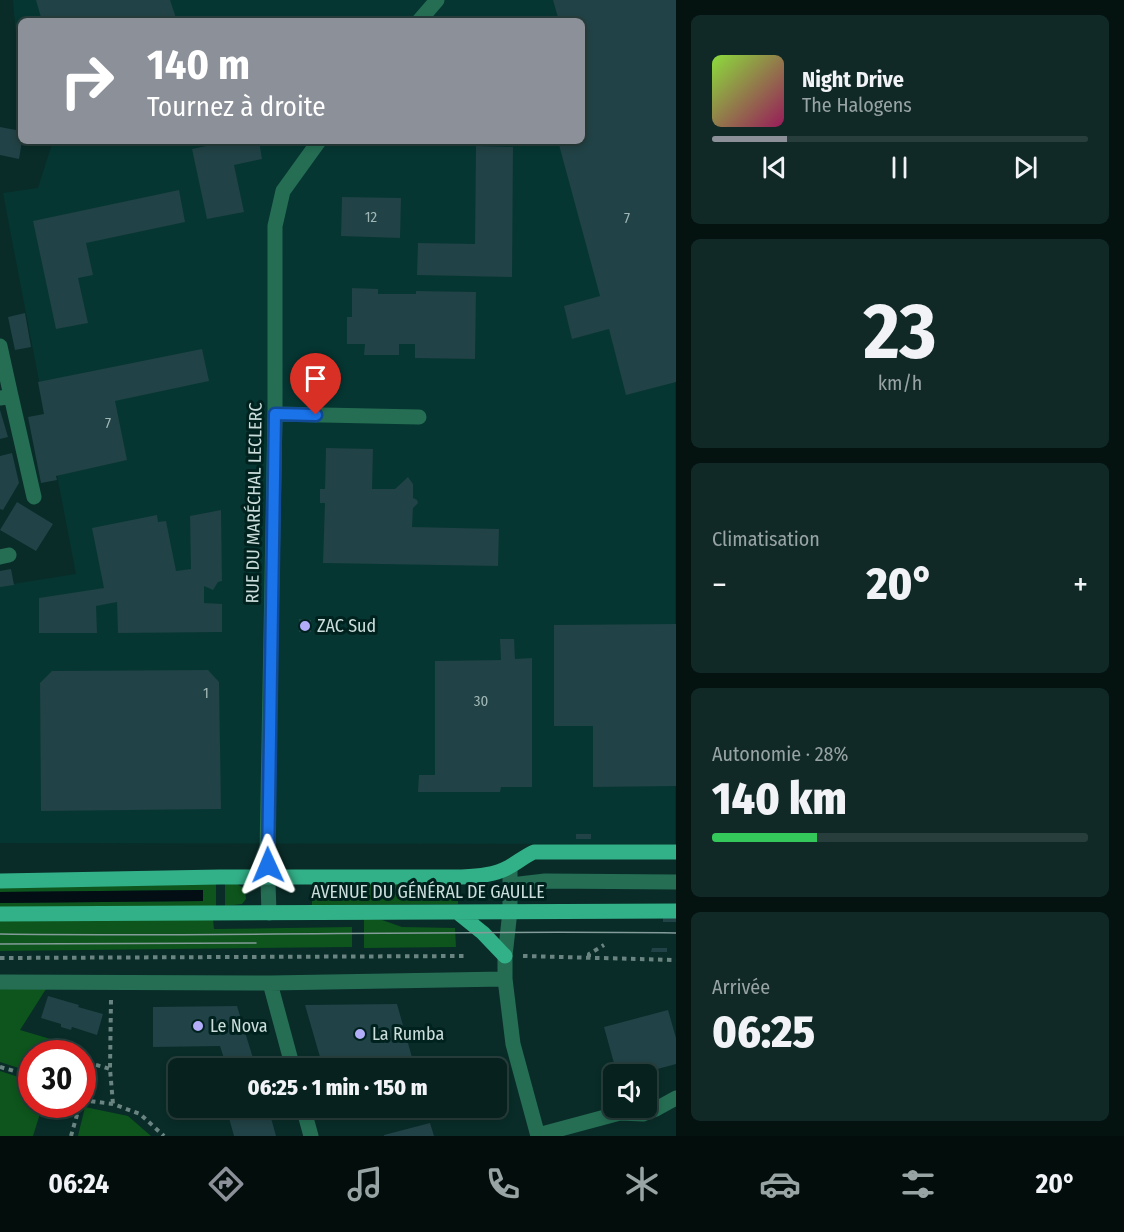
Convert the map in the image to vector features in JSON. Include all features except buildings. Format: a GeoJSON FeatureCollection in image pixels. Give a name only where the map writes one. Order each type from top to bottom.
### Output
{"type":"FeatureCollection","features":[{"type":"Feature","properties":{"kind":"main road","name":"AVENUE DU GÉNÉRAL DE GAULLE"},"geometry":{"type":"LineString","coordinates":[[0,881],[462,877],[491,875],[510,867],[534,852],[675,852]]}},
{"type":"Feature","properties":{"kind":"main road","name":"AVENUE DU GÉNÉRAL DE GAULLE"},"geometry":{"type":"LineString","coordinates":[[0,914],[675,911]]}},
{"type":"Feature","properties":{"kind":"main road"},"geometry":{"type":"LineString","coordinates":[[457,912],[483,933],[505,956]]}},
{"type":"Feature","properties":{"kind":"street"},"geometry":{"type":"LineString","coordinates":[[422,18],[437,0]]}},
{"type":"Feature","properties":{"kind":"street","name":"RUE DU MARÉCHAL LECLERC"},"geometry":{"type":"LineString","coordinates":[[269,913],[267,852],[275,414],[275,226],[283,191],[317,144]]}},
{"type":"Feature","properties":{"kind":"street"},"geometry":{"type":"LineString","coordinates":[[0,346],[5,397],[34,498]]}},
{"type":"Feature","properties":{"kind":"street"},"geometry":{"type":"LineString","coordinates":[[275,414],[419,417]]}},
{"type":"Feature","properties":{"kind":"street"},"geometry":{"type":"LineString","coordinates":[[510,867],[510,911],[505,979],[513,1044],[538,1136],[620,1113],[643,1114],[675,1098]]}},
{"type":"Feature","properties":{"kind":"street"},"geometry":{"type":"LineString","coordinates":[[511,885],[545,881],[675,882]]}},
{"type":"Feature","properties":{"kind":"street"},"geometry":{"type":"LineString","coordinates":[[0,982],[270,983],[505,979]]}},
{"type":"Feature","properties":{"kind":"street"},"geometry":{"type":"LineString","coordinates":[[270,983],[290,1058]]}},
{"type":"Feature","properties":{"kind":"street"},"geometry":{"type":"LineString","coordinates":[[306,1118],[311,1136]]}},
{"type":"Feature","properties":{"kind":"path"},"geometry":{"type":"LineString","coordinates":[[589,957],[604,945]]}},
{"type":"Feature","properties":{"kind":"path"},"geometry":{"type":"LineString","coordinates":[[110,956],[110,1069],[113,1104]]}},
{"type":"Feature","properties":{"kind":"path"},"geometry":{"type":"LineString","coordinates":[[0,958],[468,956]]}},
{"type":"Feature","properties":{"kind":"path"},"geometry":{"type":"LineString","coordinates":[[522,956],[675,960]]}},
{"type":"Feature","properties":{"kind":"path"},"geometry":{"type":"LineString","coordinates":[[96,1065],[110,1069]]}},
{"type":"Feature","properties":{"kind":"path"},"geometry":{"type":"LineString","coordinates":[[0,1067],[18,1072]]}},
{"type":"Feature","properties":{"kind":"path"},"geometry":{"type":"LineString","coordinates":[[96,1100],[140,1114],[165,1136]]}},
{"type":"Feature","properties":{"kind":"path"},"geometry":{"type":"LineString","coordinates":[[71,1136],[76,1118]]}},
{"type":"Feature","properties":{"kind":"shaded area"},"geometry":{"type":"Polygon","coordinates":[[[13,0],[675,0],[675,844],[0,843],[0,586],[76,574],[3,193],[38,188],[52,144],[585,144],[585,18],[18,18],[18,59],[13,0]]]}},
{"type":"Feature","properties":{"kind":"shaded area"},"geometry":{"type":"Polygon","coordinates":[[[203,890],[203,901],[0,903],[0,892],[203,890]]]}},
{"type":"Feature","properties":{"kind":"green space"},"geometry":{"type":"Polygon","coordinates":[[[458,882],[458,904],[312,905],[312,883],[458,882]]]}},
{"type":"Feature","properties":{"kind":"green space"},"geometry":{"type":"Polygon","coordinates":[[[216,884],[216,906],[0,908],[0,903],[203,901],[203,890],[0,892],[0,888],[216,884]]]}},
{"type":"Feature","properties":{"kind":"green space"},"geometry":{"type":"Polygon","coordinates":[[[225,884],[237,884],[245,889],[246,899],[242,904],[225,906],[225,884]]]}},
{"type":"Feature","properties":{"kind":"green space"},"geometry":{"type":"Polygon","coordinates":[[[213,919],[214,929],[352,927],[352,947],[0,951],[0,921],[213,919]]]}},
{"type":"Feature","properties":{"kind":"green space"},"geometry":{"type":"Polygon","coordinates":[[[364,919],[382,920],[402,927],[455,928],[456,947],[364,948],[364,919]]]}},
{"type":"Feature","properties":{"kind":"green space"},"geometry":{"type":"Polygon","coordinates":[[[0,989],[46,989],[20,1030],[54,1040],[18,1040],[18,1068],[0,1062],[0,989]]]}},
{"type":"Feature","properties":{"kind":"green space"},"geometry":{"type":"Polygon","coordinates":[[[0,1071],[18,1077],[18,1118],[39,1118],[33,1136],[0,1136],[0,1071]]]}},
{"type":"Feature","properties":{"kind":"green space"},"geometry":{"type":"Polygon","coordinates":[[[96,1109],[128,1116],[151,1136],[78,1136],[82,1118],[96,1118],[96,1109]]]}},
{"type":"Feature","properties":{"kind":"tram line"},"geometry":{"type":"LineString","coordinates":[[0,934],[676,933]]}},
{"type":"Feature","properties":{"kind":"tram line"},"geometry":{"type":"LineString","coordinates":[[0,944],[256,943]]}},
{"type":"Feature","properties":{"kind":"place","name":"ZAC Sud"},"geometry":{"type":"Point","coordinates":[305,626]}},
{"type":"Feature","properties":{"kind":"place","name":"Le Nova"},"geometry":{"type":"Point","coordinates":[198,1026]}},
{"type":"Feature","properties":{"kind":"place","name":"La Rumba"},"geometry":{"type":"Point","coordinates":[360,1034]}},
{"type":"Feature","properties":{"kind":"route"},"geometry":{"type":"LineString","coordinates":[[268,865],[275,414],[316,415]]}}]}
